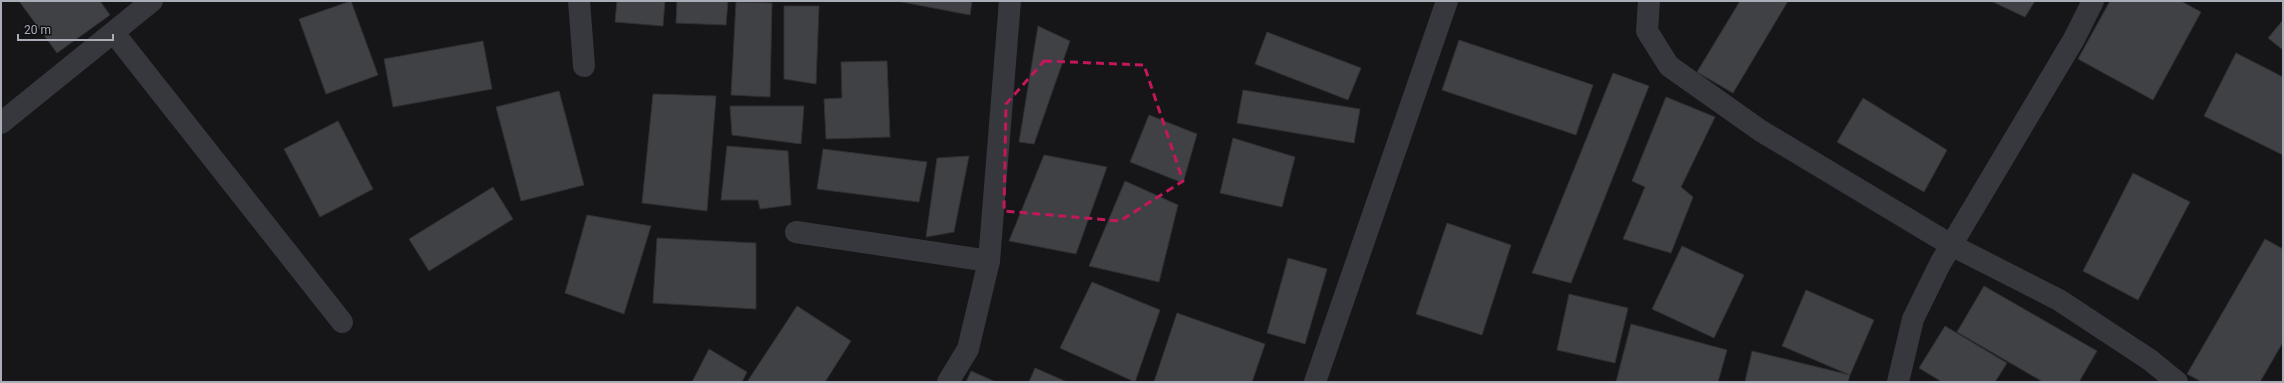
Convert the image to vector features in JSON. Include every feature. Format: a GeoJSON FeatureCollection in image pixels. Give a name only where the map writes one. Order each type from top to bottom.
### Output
{"type":"FeatureCollection","features":[{"type":"Feature","properties":{"kind":"street"},"geometry":{"type":"LineString","coordinates":[[1,122],[114,33],[152,1]]}},
{"type":"Feature","properties":{"kind":"street"},"geometry":{"type":"LineString","coordinates":[[579,1],[584,66]]}},
{"type":"Feature","properties":{"kind":"street"},"geometry":{"type":"LineString","coordinates":[[948,382],[968,349],[989,261],[1010,1]]}},
{"type":"Feature","properties":{"kind":"street"},"geometry":{"type":"LineString","coordinates":[[1316,382],[1447,1]]}},
{"type":"Feature","properties":{"kind":"street"},"geometry":{"type":"LineString","coordinates":[[1649,1],[1647,31],[1669,66],[1761,131],[1951,245],[2059,300],[2150,360],[2177,382]]}},
{"type":"Feature","properties":{"kind":"street"},"geometry":{"type":"LineString","coordinates":[[1898,382],[1913,319],[1951,245],[2074,39],[2093,1]]}},
{"type":"Feature","properties":{"kind":"street"},"geometry":{"type":"LineString","coordinates":[[114,33],[342,322]]}},
{"type":"Feature","properties":{"kind":"street"},"geometry":{"type":"LineString","coordinates":[[796,232],[989,261]]}},
{"type":"Feature","properties":{"kind":"highlighted area"},"geometry":{"type":"Polygon","coordinates":[[[1044,61],[1144,65],[1183,181],[1120,221],[1004,211],[1006,104],[1044,61]]]}},
{"type":"Feature","properties":{"kind":"building"},"geometry":{"type":"Polygon","coordinates":[[[19,1],[100,1],[110,15],[57,53],[19,1]]]}},
{"type":"Feature","properties":{"kind":"building"},"geometry":{"type":"Polygon","coordinates":[[[351,1],[378,75],[326,94],[299,19],[351,1]]]}},
{"type":"Feature","properties":{"kind":"building"},"geometry":{"type":"Polygon","coordinates":[[[617,1],[665,1],[663,26],[615,22],[617,1]]]}},
{"type":"Feature","properties":{"kind":"building"},"geometry":{"type":"Polygon","coordinates":[[[677,1],[728,1],[726,25],[676,23],[677,1]]]}},
{"type":"Feature","properties":{"kind":"building"},"geometry":{"type":"Polygon","coordinates":[[[897,1],[972,1],[970,15],[897,1]]]}},
{"type":"Feature","properties":{"kind":"building"},"geometry":{"type":"Polygon","coordinates":[[[1740,1],[1788,1],[1733,93],[1697,72],[1740,1]]]}},
{"type":"Feature","properties":{"kind":"building"},"geometry":{"type":"Polygon","coordinates":[[[1991,1],[2035,1],[2025,17],[1991,1]]]}},
{"type":"Feature","properties":{"kind":"building"},"geometry":{"type":"Polygon","coordinates":[[[2110,1],[2181,1],[2201,12],[2153,100],[2078,59],[2110,1]]]}},
{"type":"Feature","properties":{"kind":"building"},"geometry":{"type":"Polygon","coordinates":[[[736,2],[772,3],[770,97],[731,95],[736,2]]]}},
{"type":"Feature","properties":{"kind":"building"},"geometry":{"type":"Polygon","coordinates":[[[784,6],[819,6],[816,84],[784,79],[784,6]]]}},
{"type":"Feature","properties":{"kind":"building"},"geometry":{"type":"Polygon","coordinates":[[[2283,20],[2283,50],[2268,38],[2283,20]]]}},
{"type":"Feature","properties":{"kind":"building"},"geometry":{"type":"Polygon","coordinates":[[[1038,26],[1070,41],[1034,144],[1019,142],[1038,26]]]}},
{"type":"Feature","properties":{"kind":"building"},"geometry":{"type":"Polygon","coordinates":[[[1267,32],[1361,68],[1348,100],[1255,64],[1267,32]]]}},
{"type":"Feature","properties":{"kind":"building"},"geometry":{"type":"Polygon","coordinates":[[[1459,40],[1593,85],[1576,135],[1442,90],[1459,40]]]}},
{"type":"Feature","properties":{"kind":"building"},"geometry":{"type":"Polygon","coordinates":[[[483,41],[492,89],[393,107],[384,59],[483,41]]]}},
{"type":"Feature","properties":{"kind":"building"},"geometry":{"type":"Polygon","coordinates":[[[2236,53],[2283,77],[2283,155],[2204,116],[2236,53]]]}},
{"type":"Feature","properties":{"kind":"building"},"geometry":{"type":"Polygon","coordinates":[[[887,61],[890,137],[826,139],[824,99],[842,98],[841,62],[887,61]]]}},
{"type":"Feature","properties":{"kind":"building"},"geometry":{"type":"Polygon","coordinates":[[[1613,73],[1649,86],[1571,283],[1532,273],[1613,73]]]}},
{"type":"Feature","properties":{"kind":"building"},"geometry":{"type":"Polygon","coordinates":[[[1243,90],[1360,109],[1354,143],[1237,123],[1243,90]]]}},
{"type":"Feature","properties":{"kind":"building"},"geometry":{"type":"Polygon","coordinates":[[[559,91],[584,185],[521,201],[496,107],[559,91]]]}},
{"type":"Feature","properties":{"kind":"building"},"geometry":{"type":"Polygon","coordinates":[[[653,94],[716,96],[707,211],[642,203],[653,94]]]}},
{"type":"Feature","properties":{"kind":"building"},"geometry":{"type":"Polygon","coordinates":[[[1666,97],[1715,117],[1681,187],[1693,197],[1671,253],[1623,239],[1645,187],[1632,181],[1666,97]]]}},
{"type":"Feature","properties":{"kind":"building"},"geometry":{"type":"Polygon","coordinates":[[[1863,98],[1947,150],[1924,192],[1837,142],[1863,98]]]}},
{"type":"Feature","properties":{"kind":"building"},"geometry":{"type":"Polygon","coordinates":[[[730,106],[804,106],[801,144],[732,135],[730,106]]]}},
{"type":"Feature","properties":{"kind":"building"},"geometry":{"type":"Polygon","coordinates":[[[1149,115],[1197,134],[1183,183],[1130,162],[1149,115]]]}},
{"type":"Feature","properties":{"kind":"building"},"geometry":{"type":"Polygon","coordinates":[[[338,121],[373,189],[320,217],[284,149],[338,121]]]}},
{"type":"Feature","properties":{"kind":"building"},"geometry":{"type":"Polygon","coordinates":[[[1233,138],[1295,157],[1282,207],[1220,193],[1233,138]]]}},
{"type":"Feature","properties":{"kind":"building"},"geometry":{"type":"Polygon","coordinates":[[[727,146],[788,151],[791,205],[760,209],[758,200],[721,200],[727,146]]]}},
{"type":"Feature","properties":{"kind":"building"},"geometry":{"type":"Polygon","coordinates":[[[823,149],[927,162],[919,202],[817,189],[823,149]]]}},
{"type":"Feature","properties":{"kind":"building"},"geometry":{"type":"Polygon","coordinates":[[[1044,155],[1107,167],[1076,254],[1009,241],[1044,155]]]}},
{"type":"Feature","properties":{"kind":"building"},"geometry":{"type":"Polygon","coordinates":[[[969,156],[954,232],[926,237],[937,158],[969,156]]]}},
{"type":"Feature","properties":{"kind":"building"},"geometry":{"type":"Polygon","coordinates":[[[2133,173],[2190,202],[2138,300],[2083,271],[2133,173]]]}},
{"type":"Feature","properties":{"kind":"building"},"geometry":{"type":"Polygon","coordinates":[[[1125,181],[1178,205],[1159,282],[1089,266],[1125,181]]]}},
{"type":"Feature","properties":{"kind":"building"},"geometry":{"type":"Polygon","coordinates":[[[493,187],[513,219],[429,271],[409,239],[493,187]]]}},
{"type":"Feature","properties":{"kind":"building"},"geometry":{"type":"Polygon","coordinates":[[[587,215],[651,226],[624,314],[565,293],[587,215]]]}},
{"type":"Feature","properties":{"kind":"building"},"geometry":{"type":"Polygon","coordinates":[[[1447,223],[1511,245],[1482,335],[1416,314],[1447,223]]]}},
{"type":"Feature","properties":{"kind":"building"},"geometry":{"type":"Polygon","coordinates":[[[657,238],[756,243],[756,309],[653,303],[657,238]]]}},
{"type":"Feature","properties":{"kind":"building"},"geometry":{"type":"Polygon","coordinates":[[[2265,239],[2283,249],[2283,342],[2260,382],[2202,382],[2187,374],[2265,239]]]}},
{"type":"Feature","properties":{"kind":"building"},"geometry":{"type":"Polygon","coordinates":[[[1682,246],[1744,275],[1714,338],[1652,309],[1682,246]]]}},
{"type":"Feature","properties":{"kind":"building"},"geometry":{"type":"Polygon","coordinates":[[[1288,258],[1327,269],[1305,344],[1267,333],[1288,258]]]}},
{"type":"Feature","properties":{"kind":"building"},"geometry":{"type":"Polygon","coordinates":[[[1092,282],[1160,310],[1135,382],[1060,348],[1092,282]]]}},
{"type":"Feature","properties":{"kind":"building"},"geometry":{"type":"Polygon","coordinates":[[[1984,286],[2097,351],[2079,382],[2043,382],[1957,332],[1984,286]]]}},
{"type":"Feature","properties":{"kind":"building"},"geometry":{"type":"Polygon","coordinates":[[[1806,290],[1874,320],[1850,375],[1782,346],[1806,290]]]}},
{"type":"Feature","properties":{"kind":"building"},"geometry":{"type":"Polygon","coordinates":[[[1569,294],[1628,308],[1615,363],[1557,350],[1569,294]]]}},
{"type":"Feature","properties":{"kind":"building"},"geometry":{"type":"Polygon","coordinates":[[[797,306],[851,341],[825,382],[747,382],[797,306]]]}},
{"type":"Feature","properties":{"kind":"building"},"geometry":{"type":"Polygon","coordinates":[[[1177,313],[1265,344],[1252,382],[1154,382],[1177,313]]]}},
{"type":"Feature","properties":{"kind":"building"},"geometry":{"type":"Polygon","coordinates":[[[1631,324],[1727,350],[1718,382],[1616,382],[1631,324]]]}},
{"type":"Feature","properties":{"kind":"building"},"geometry":{"type":"Polygon","coordinates":[[[1945,326],[2007,363],[1995,382],[1942,382],[1919,368],[1945,326]]]}},
{"type":"Feature","properties":{"kind":"building"},"geometry":{"type":"Polygon","coordinates":[[[709,349],[747,372],[742,382],[692,382],[709,349]]]}},
{"type":"Feature","properties":{"kind":"building"},"geometry":{"type":"Polygon","coordinates":[[[1752,351],[1850,375],[1848,382],[1745,382],[1752,351]]]}},
{"type":"Feature","properties":{"kind":"building"},"geometry":{"type":"Polygon","coordinates":[[[1035,368],[1067,382],[1029,382],[1035,368]]]}},
{"type":"Feature","properties":{"kind":"building"},"geometry":{"type":"Polygon","coordinates":[[[971,371],[996,382],[966,382],[971,371]]]}}]}
